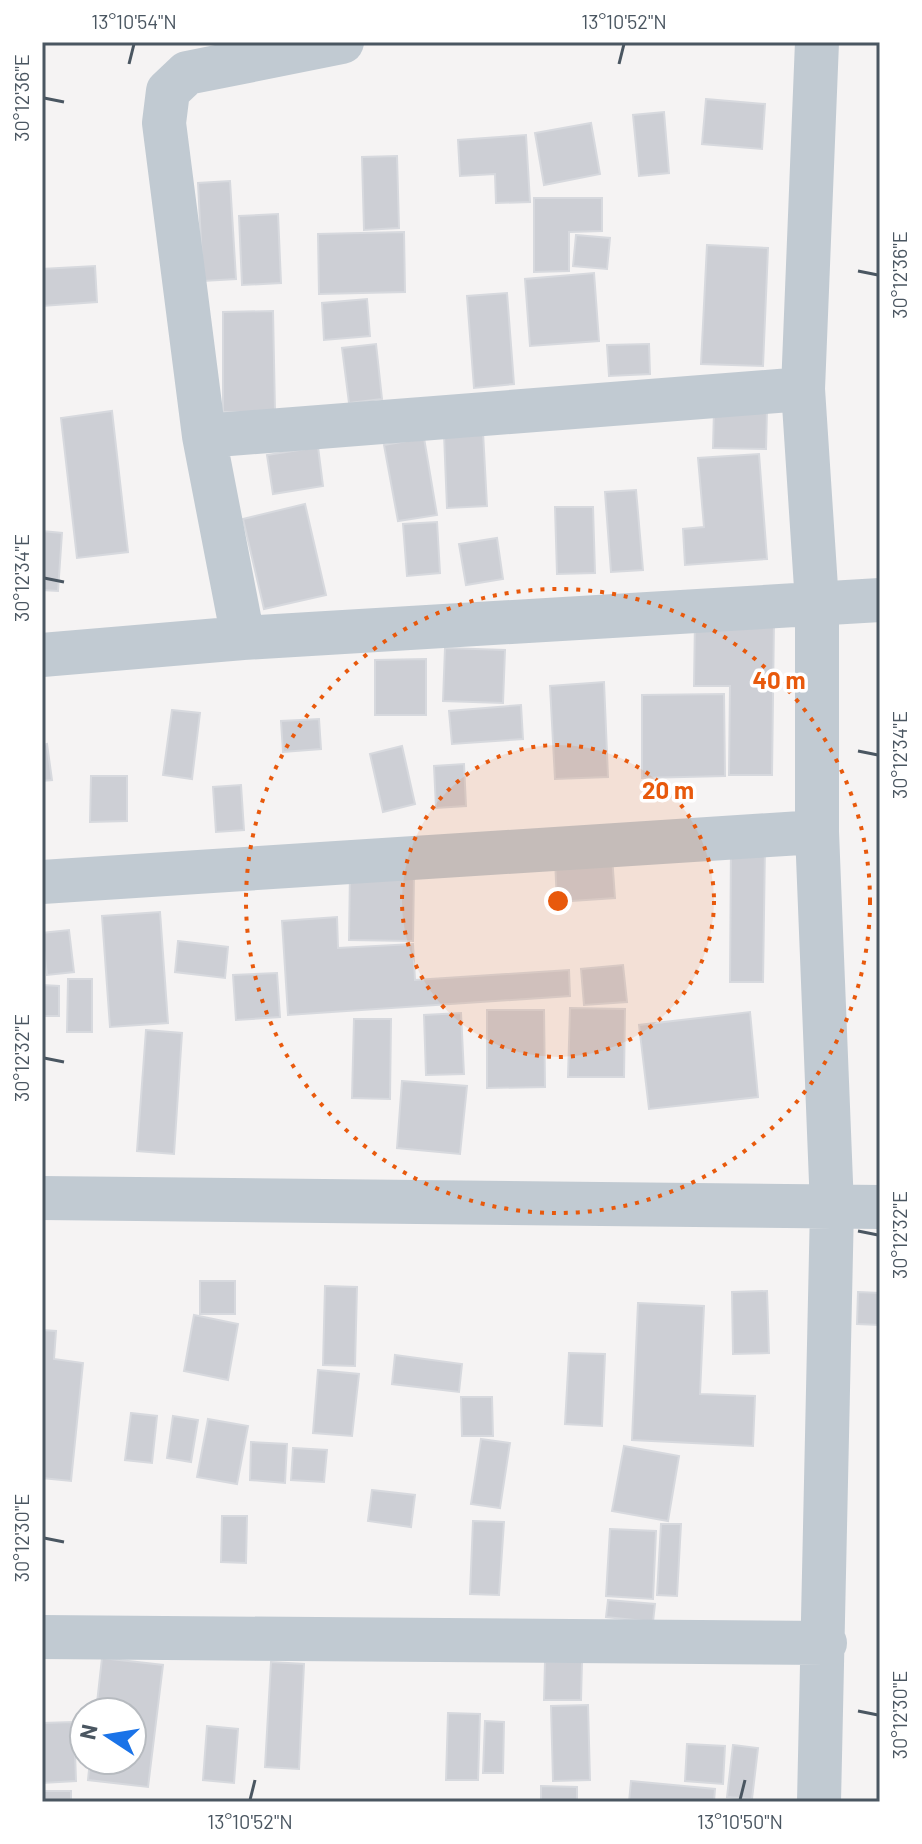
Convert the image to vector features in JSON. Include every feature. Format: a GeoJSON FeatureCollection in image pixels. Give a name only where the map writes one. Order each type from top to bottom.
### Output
{"type":"FeatureCollection","features":[{"type":"Feature","properties":{"kind":"street"},"geometry":{"type":"LineString","coordinates":[[243,638],[204,436],[164,123],[168,91],[187,73],[342,42]]}},
{"type":"Feature","properties":{"kind":"street"},"geometry":{"type":"LineString","coordinates":[[817,42],[803,389],[817,603],[817,832],[832,1207],[825,1643],[819,1802]]}},
{"type":"Feature","properties":{"kind":"street"},"geometry":{"type":"LineString","coordinates":[[204,436],[803,389]]}},
{"type":"Feature","properties":{"kind":"street"},"geometry":{"type":"LineString","coordinates":[[42,655],[243,638],[880,600]]}},
{"type":"Feature","properties":{"kind":"street"},"geometry":{"type":"LineString","coordinates":[[42,882],[817,832]]}},
{"type":"Feature","properties":{"kind":"street"},"geometry":{"type":"LineString","coordinates":[[42,1198],[880,1207]]}},
{"type":"Feature","properties":{"kind":"street"},"geometry":{"type":"LineString","coordinates":[[42,1637],[825,1643]]}},
{"type":"Feature","properties":{"kind":"building"},"geometry":{"type":"Polygon","coordinates":[[[706,99],[765,104],[762,149],[702,144],[706,99]]]}},
{"type":"Feature","properties":{"kind":"building"},"geometry":{"type":"Polygon","coordinates":[[[664,112],[669,173],[639,176],[633,115],[664,112]]]}},
{"type":"Feature","properties":{"kind":"building"},"geometry":{"type":"Polygon","coordinates":[[[591,123],[600,174],[544,185],[535,133],[591,123]]]}},
{"type":"Feature","properties":{"kind":"building"},"geometry":{"type":"Polygon","coordinates":[[[526,135],[530,202],[496,203],[495,174],[460,176],[458,140],[526,135]]]}},
{"type":"Feature","properties":{"kind":"building"},"geometry":{"type":"Polygon","coordinates":[[[397,156],[399,228],[364,230],[362,157],[397,156]]]}},
{"type":"Feature","properties":{"kind":"building"},"geometry":{"type":"Polygon","coordinates":[[[230,181],[236,279],[203,281],[198,183],[230,181]]]}},
{"type":"Feature","properties":{"kind":"building"},"geometry":{"type":"Polygon","coordinates":[[[534,198],[602,198],[602,231],[569,232],[569,271],[534,272],[534,198]]]}},
{"type":"Feature","properties":{"kind":"building"},"geometry":{"type":"Polygon","coordinates":[[[278,214],[281,283],[242,285],[239,216],[278,214]]]}},
{"type":"Feature","properties":{"kind":"building"},"geometry":{"type":"Polygon","coordinates":[[[404,232],[405,292],[319,294],[318,234],[404,232]]]}},
{"type":"Feature","properties":{"kind":"building"},"geometry":{"type":"Polygon","coordinates":[[[576,235],[610,238],[607,269],[573,266],[576,235]]]}},
{"type":"Feature","properties":{"kind":"building"},"geometry":{"type":"Polygon","coordinates":[[[707,245],[768,248],[763,366],[701,364],[707,245]]]}},
{"type":"Feature","properties":{"kind":"building"},"geometry":{"type":"Polygon","coordinates":[[[95,266],[97,302],[42,306],[42,269],[95,266]]]}},
{"type":"Feature","properties":{"kind":"building"},"geometry":{"type":"Polygon","coordinates":[[[594,273],[599,341],[530,346],[525,279],[594,273]]]}},
{"type":"Feature","properties":{"kind":"building"},"geometry":{"type":"Polygon","coordinates":[[[507,293],[514,384],[474,388],[467,296],[507,293]]]}},
{"type":"Feature","properties":{"kind":"building"},"geometry":{"type":"Polygon","coordinates":[[[367,299],[370,336],[324,340],[322,303],[367,299]]]}},
{"type":"Feature","properties":{"kind":"building"},"geometry":{"type":"Polygon","coordinates":[[[273,311],[275,412],[223,412],[223,312],[273,311]]]}},
{"type":"Feature","properties":{"kind":"building"},"geometry":{"type":"Polygon","coordinates":[[[376,344],[382,399],[349,403],[342,348],[376,344]]]}},
{"type":"Feature","properties":{"kind":"building"},"geometry":{"type":"Polygon","coordinates":[[[649,344],[650,374],[609,376],[607,345],[649,344]]]}},
{"type":"Feature","properties":{"kind":"building"},"geometry":{"type":"Polygon","coordinates":[[[714,410],[767,410],[766,449],[713,448],[714,410]]]}},
{"type":"Feature","properties":{"kind":"building"},"geometry":{"type":"Polygon","coordinates":[[[112,411],[128,552],[77,558],[61,418],[112,411]]]}},
{"type":"Feature","properties":{"kind":"building"},"geometry":{"type":"Polygon","coordinates":[[[483,432],[487,506],[447,508],[444,434],[483,432]]]}},
{"type":"Feature","properties":{"kind":"building"},"geometry":{"type":"Polygon","coordinates":[[[424,438],[437,515],[398,521],[384,445],[424,438]]]}},
{"type":"Feature","properties":{"kind":"building"},"geometry":{"type":"Polygon","coordinates":[[[318,447],[323,486],[273,494],[267,455],[318,447]]]}},
{"type":"Feature","properties":{"kind":"building"},"geometry":{"type":"Polygon","coordinates":[[[759,454],[767,559],[685,565],[683,529],[704,527],[698,458],[759,454]]]}},
{"type":"Feature","properties":{"kind":"building"},"geometry":{"type":"Polygon","coordinates":[[[636,490],[643,570],[611,572],[605,492],[636,490]]]}},
{"type":"Feature","properties":{"kind":"building"},"geometry":{"type":"Polygon","coordinates":[[[305,504],[326,595],[264,609],[243,519],[305,504]]]}},
{"type":"Feature","properties":{"kind":"building"},"geometry":{"type":"Polygon","coordinates":[[[555,507],[593,507],[595,573],[557,574],[555,507]]]}},
{"type":"Feature","properties":{"kind":"building"},"geometry":{"type":"Polygon","coordinates":[[[437,522],[440,573],[407,576],[403,524],[437,522]]]}},
{"type":"Feature","properties":{"kind":"building"},"geometry":{"type":"Polygon","coordinates":[[[42,531],[62,533],[58,591],[42,590],[42,531]]]}},
{"type":"Feature","properties":{"kind":"building"},"geometry":{"type":"Polygon","coordinates":[[[497,538],[503,579],[466,585],[459,544],[497,538]]]}},
{"type":"Feature","properties":{"kind":"building"},"geometry":{"type":"Polygon","coordinates":[[[695,619],[774,619],[772,775],[729,775],[730,686],[694,686],[695,619]]]}},
{"type":"Feature","properties":{"kind":"building"},"geometry":{"type":"Polygon","coordinates":[[[445,648],[505,650],[503,703],[443,701],[445,648]]]}},
{"type":"Feature","properties":{"kind":"building"},"geometry":{"type":"Polygon","coordinates":[[[426,659],[426,715],[375,715],[375,660],[426,659]]]}},
{"type":"Feature","properties":{"kind":"building"},"geometry":{"type":"Polygon","coordinates":[[[604,682],[608,777],[555,779],[550,686],[604,682]]]}},
{"type":"Feature","properties":{"kind":"building"},"geometry":{"type":"Polygon","coordinates":[[[724,694],[725,776],[642,778],[642,695],[724,694]]]}},
{"type":"Feature","properties":{"kind":"building"},"geometry":{"type":"Polygon","coordinates":[[[521,705],[523,739],[452,744],[449,711],[521,705]]]}},
{"type":"Feature","properties":{"kind":"building"},"geometry":{"type":"Polygon","coordinates":[[[172,710],[200,713],[192,779],[163,775],[172,710]]]}},
{"type":"Feature","properties":{"kind":"building"},"geometry":{"type":"Polygon","coordinates":[[[319,719],[321,749],[283,752],[281,721],[319,719]]]}},
{"type":"Feature","properties":{"kind":"building"},"geometry":{"type":"Polygon","coordinates":[[[47,744],[52,780],[42,781],[42,745],[47,744]]]}},
{"type":"Feature","properties":{"kind":"building"},"geometry":{"type":"Polygon","coordinates":[[[402,746],[415,804],[383,812],[370,754],[402,746]]]}},
{"type":"Feature","properties":{"kind":"building"},"geometry":{"type":"Polygon","coordinates":[[[464,764],[466,806],[436,808],[434,766],[464,764]]]}},
{"type":"Feature","properties":{"kind":"building"},"geometry":{"type":"Polygon","coordinates":[[[91,776],[127,776],[127,821],[90,822],[91,776]]]}},
{"type":"Feature","properties":{"kind":"building"},"geometry":{"type":"Polygon","coordinates":[[[241,785],[244,830],[216,832],[213,787],[241,785]]]}},
{"type":"Feature","properties":{"kind":"building"},"geometry":{"type":"Polygon","coordinates":[[[731,844],[765,845],[763,982],[730,982],[731,844]]]}},
{"type":"Feature","properties":{"kind":"building"},"geometry":{"type":"Polygon","coordinates":[[[612,856],[615,898],[557,902],[555,860],[612,856]]]}},
{"type":"Feature","properties":{"kind":"building"},"geometry":{"type":"Polygon","coordinates":[[[350,872],[414,873],[413,941],[349,940],[350,872]]]}},
{"type":"Feature","properties":{"kind":"building"},"geometry":{"type":"Polygon","coordinates":[[[160,912],[168,1023],[110,1027],[102,916],[160,912]]]}},
{"type":"Feature","properties":{"kind":"building"},"geometry":{"type":"Polygon","coordinates":[[[337,917],[338,948],[413,944],[415,980],[569,970],[570,996],[288,1015],[282,921],[337,917]]]}},
{"type":"Feature","properties":{"kind":"building"},"geometry":{"type":"Polygon","coordinates":[[[69,930],[74,972],[47,975],[42,933],[69,930]]]}},
{"type":"Feature","properties":{"kind":"building"},"geometry":{"type":"Polygon","coordinates":[[[178,941],[228,947],[225,978],[175,972],[178,941]]]}},
{"type":"Feature","properties":{"kind":"building"},"geometry":{"type":"Polygon","coordinates":[[[623,965],[627,1002],[584,1005],[581,969],[623,965]]]}},
{"type":"Feature","properties":{"kind":"building"},"geometry":{"type":"Polygon","coordinates":[[[277,973],[280,1017],[236,1020],[233,975],[277,973]]]}},
{"type":"Feature","properties":{"kind":"building"},"geometry":{"type":"Polygon","coordinates":[[[68,979],[92,979],[92,1032],[67,1032],[68,979]]]}},
{"type":"Feature","properties":{"kind":"building"},"geometry":{"type":"Polygon","coordinates":[[[42,985],[59,986],[59,1016],[42,1016],[42,985]]]}},
{"type":"Feature","properties":{"kind":"building"},"geometry":{"type":"Polygon","coordinates":[[[570,1008],[625,1009],[624,1077],[568,1077],[570,1008]]]}},
{"type":"Feature","properties":{"kind":"building"},"geometry":{"type":"Polygon","coordinates":[[[487,1010],[544,1010],[545,1087],[487,1088],[487,1010]]]}},
{"type":"Feature","properties":{"kind":"building"},"geometry":{"type":"Polygon","coordinates":[[[750,1012],[758,1097],[649,1109],[639,1025],[750,1012]]]}},
{"type":"Feature","properties":{"kind":"building"},"geometry":{"type":"Polygon","coordinates":[[[461,1013],[464,1074],[426,1075],[424,1015],[461,1013]]]}},
{"type":"Feature","properties":{"kind":"building"},"geometry":{"type":"Polygon","coordinates":[[[354,1019],[391,1019],[390,1099],[352,1098],[354,1019]]]}},
{"type":"Feature","properties":{"kind":"building"},"geometry":{"type":"Polygon","coordinates":[[[146,1030],[182,1033],[174,1154],[137,1151],[146,1030]]]}},
{"type":"Feature","properties":{"kind":"building"},"geometry":{"type":"Polygon","coordinates":[[[402,1081],[467,1086],[460,1154],[397,1148],[402,1081]]]}},
{"type":"Feature","properties":{"kind":"building"},"geometry":{"type":"Polygon","coordinates":[[[200,1281],[235,1281],[235,1314],[200,1314],[200,1281]]]}},
{"type":"Feature","properties":{"kind":"building"},"geometry":{"type":"Polygon","coordinates":[[[325,1286],[357,1287],[355,1366],[323,1365],[325,1286]]]}},
{"type":"Feature","properties":{"kind":"building"},"geometry":{"type":"Polygon","coordinates":[[[767,1291],[769,1353],[733,1354],[732,1292],[767,1291]]]}},
{"type":"Feature","properties":{"kind":"building"},"geometry":{"type":"Polygon","coordinates":[[[858,1292],[880,1293],[880,1325],[857,1324],[858,1292]]]}},
{"type":"Feature","properties":{"kind":"building"},"geometry":{"type":"Polygon","coordinates":[[[638,1303],[704,1306],[700,1394],[755,1396],[753,1446],[632,1440],[638,1303]]]}},
{"type":"Feature","properties":{"kind":"building"},"geometry":{"type":"Polygon","coordinates":[[[194,1315],[238,1324],[228,1380],[184,1371],[194,1315]]]}},
{"type":"Feature","properties":{"kind":"building"},"geometry":{"type":"Polygon","coordinates":[[[42,1330],[56,1331],[54,1359],[83,1363],[71,1481],[42,1478],[42,1330]]]}},
{"type":"Feature","properties":{"kind":"building"},"geometry":{"type":"Polygon","coordinates":[[[569,1353],[605,1354],[602,1426],[565,1424],[569,1353]]]}},
{"type":"Feature","properties":{"kind":"building"},"geometry":{"type":"Polygon","coordinates":[[[395,1355],[462,1364],[459,1392],[392,1384],[395,1355]]]}},
{"type":"Feature","properties":{"kind":"building"},"geometry":{"type":"Polygon","coordinates":[[[318,1370],[359,1374],[352,1436],[313,1433],[318,1370]]]}},
{"type":"Feature","properties":{"kind":"building"},"geometry":{"type":"Polygon","coordinates":[[[461,1397],[492,1397],[493,1436],[462,1436],[461,1397]]]}},
{"type":"Feature","properties":{"kind":"building"},"geometry":{"type":"Polygon","coordinates":[[[131,1413],[157,1416],[152,1463],[125,1460],[131,1413]]]}},
{"type":"Feature","properties":{"kind":"building"},"geometry":{"type":"Polygon","coordinates":[[[173,1416],[198,1420],[191,1462],[167,1458],[173,1416]]]}},
{"type":"Feature","properties":{"kind":"building"},"geometry":{"type":"Polygon","coordinates":[[[208,1419],[248,1426],[237,1484],[197,1477],[208,1419]]]}},
{"type":"Feature","properties":{"kind":"building"},"geometry":{"type":"Polygon","coordinates":[[[481,1439],[510,1443],[500,1508],[471,1504],[481,1439]]]}},
{"type":"Feature","properties":{"kind":"building"},"geometry":{"type":"Polygon","coordinates":[[[251,1442],[287,1444],[285,1483],[250,1480],[251,1442]]]}},
{"type":"Feature","properties":{"kind":"building"},"geometry":{"type":"Polygon","coordinates":[[[624,1446],[679,1456],[668,1521],[612,1511],[624,1446]]]}},
{"type":"Feature","properties":{"kind":"building"},"geometry":{"type":"Polygon","coordinates":[[[293,1448],[327,1450],[324,1482],[291,1480],[293,1448]]]}},
{"type":"Feature","properties":{"kind":"building"},"geometry":{"type":"Polygon","coordinates":[[[372,1490],[415,1495],[411,1527],[368,1521],[372,1490]]]}},
{"type":"Feature","properties":{"kind":"building"},"geometry":{"type":"Polygon","coordinates":[[[222,1516],[247,1516],[246,1563],[221,1562],[222,1516]]]}},
{"type":"Feature","properties":{"kind":"building"},"geometry":{"type":"Polygon","coordinates":[[[473,1521],[504,1522],[499,1595],[470,1594],[473,1521]]]}},
{"type":"Feature","properties":{"kind":"building"},"geometry":{"type":"Polygon","coordinates":[[[661,1524],[681,1524],[677,1596],[657,1595],[661,1524]]]}},
{"type":"Feature","properties":{"kind":"building"},"geometry":{"type":"Polygon","coordinates":[[[610,1529],[656,1531],[653,1599],[606,1596],[610,1529]]]}},
{"type":"Feature","properties":{"kind":"building"},"geometry":{"type":"Polygon","coordinates":[[[608,1600],[655,1604],[653,1622],[606,1617],[608,1600]]]}},
{"type":"Feature","properties":{"kind":"building"},"geometry":{"type":"Polygon","coordinates":[[[102,1658],[163,1665],[148,1787],[88,1780],[88,1776],[148,1776],[148,1696],[98,1696],[102,1658]]]}},
{"type":"Feature","properties":{"kind":"building"},"geometry":{"type":"Polygon","coordinates":[[[271,1662],[304,1664],[299,1769],[265,1767],[271,1662]]]}},
{"type":"Feature","properties":{"kind":"building"},"geometry":{"type":"Polygon","coordinates":[[[545,1662],[582,1662],[581,1700],[544,1700],[545,1662]]]}},
{"type":"Feature","properties":{"kind":"building"},"geometry":{"type":"Polygon","coordinates":[[[588,1705],[590,1780],[553,1781],[551,1706],[588,1705]]]}},
{"type":"Feature","properties":{"kind":"building"},"geometry":{"type":"Polygon","coordinates":[[[448,1713],[480,1714],[478,1780],[446,1780],[448,1713]]]}},
{"type":"Feature","properties":{"kind":"building"},"geometry":{"type":"Polygon","coordinates":[[[485,1721],[504,1722],[503,1773],[483,1773],[485,1721]]]}},
{"type":"Feature","properties":{"kind":"building"},"geometry":{"type":"Polygon","coordinates":[[[68,1722],[68,1776],[76,1776],[76,1781],[42,1783],[42,1723],[68,1722]]]}},
{"type":"Feature","properties":{"kind":"building"},"geometry":{"type":"Polygon","coordinates":[[[207,1726],[238,1729],[234,1783],[203,1780],[207,1726]]]}},
{"type":"Feature","properties":{"kind":"building"},"geometry":{"type":"Polygon","coordinates":[[[687,1744],[725,1746],[723,1784],[685,1781],[687,1744]]]}},
{"type":"Feature","properties":{"kind":"building"},"geometry":{"type":"Polygon","coordinates":[[[733,1745],[758,1748],[752,1799],[727,1797],[733,1745]]]}},
{"type":"Feature","properties":{"kind":"building"},"geometry":{"type":"Polygon","coordinates":[[[631,1781],[715,1789],[714,1802],[629,1802],[631,1781]]]}},
{"type":"Feature","properties":{"kind":"building"},"geometry":{"type":"Polygon","coordinates":[[[541,1786],[577,1787],[577,1802],[541,1802],[541,1786]]]}},
{"type":"Feature","properties":{"kind":"building"},"geometry":{"type":"Polygon","coordinates":[[[42,1791],[71,1791],[71,1802],[42,1802],[42,1791]]]}}]}
